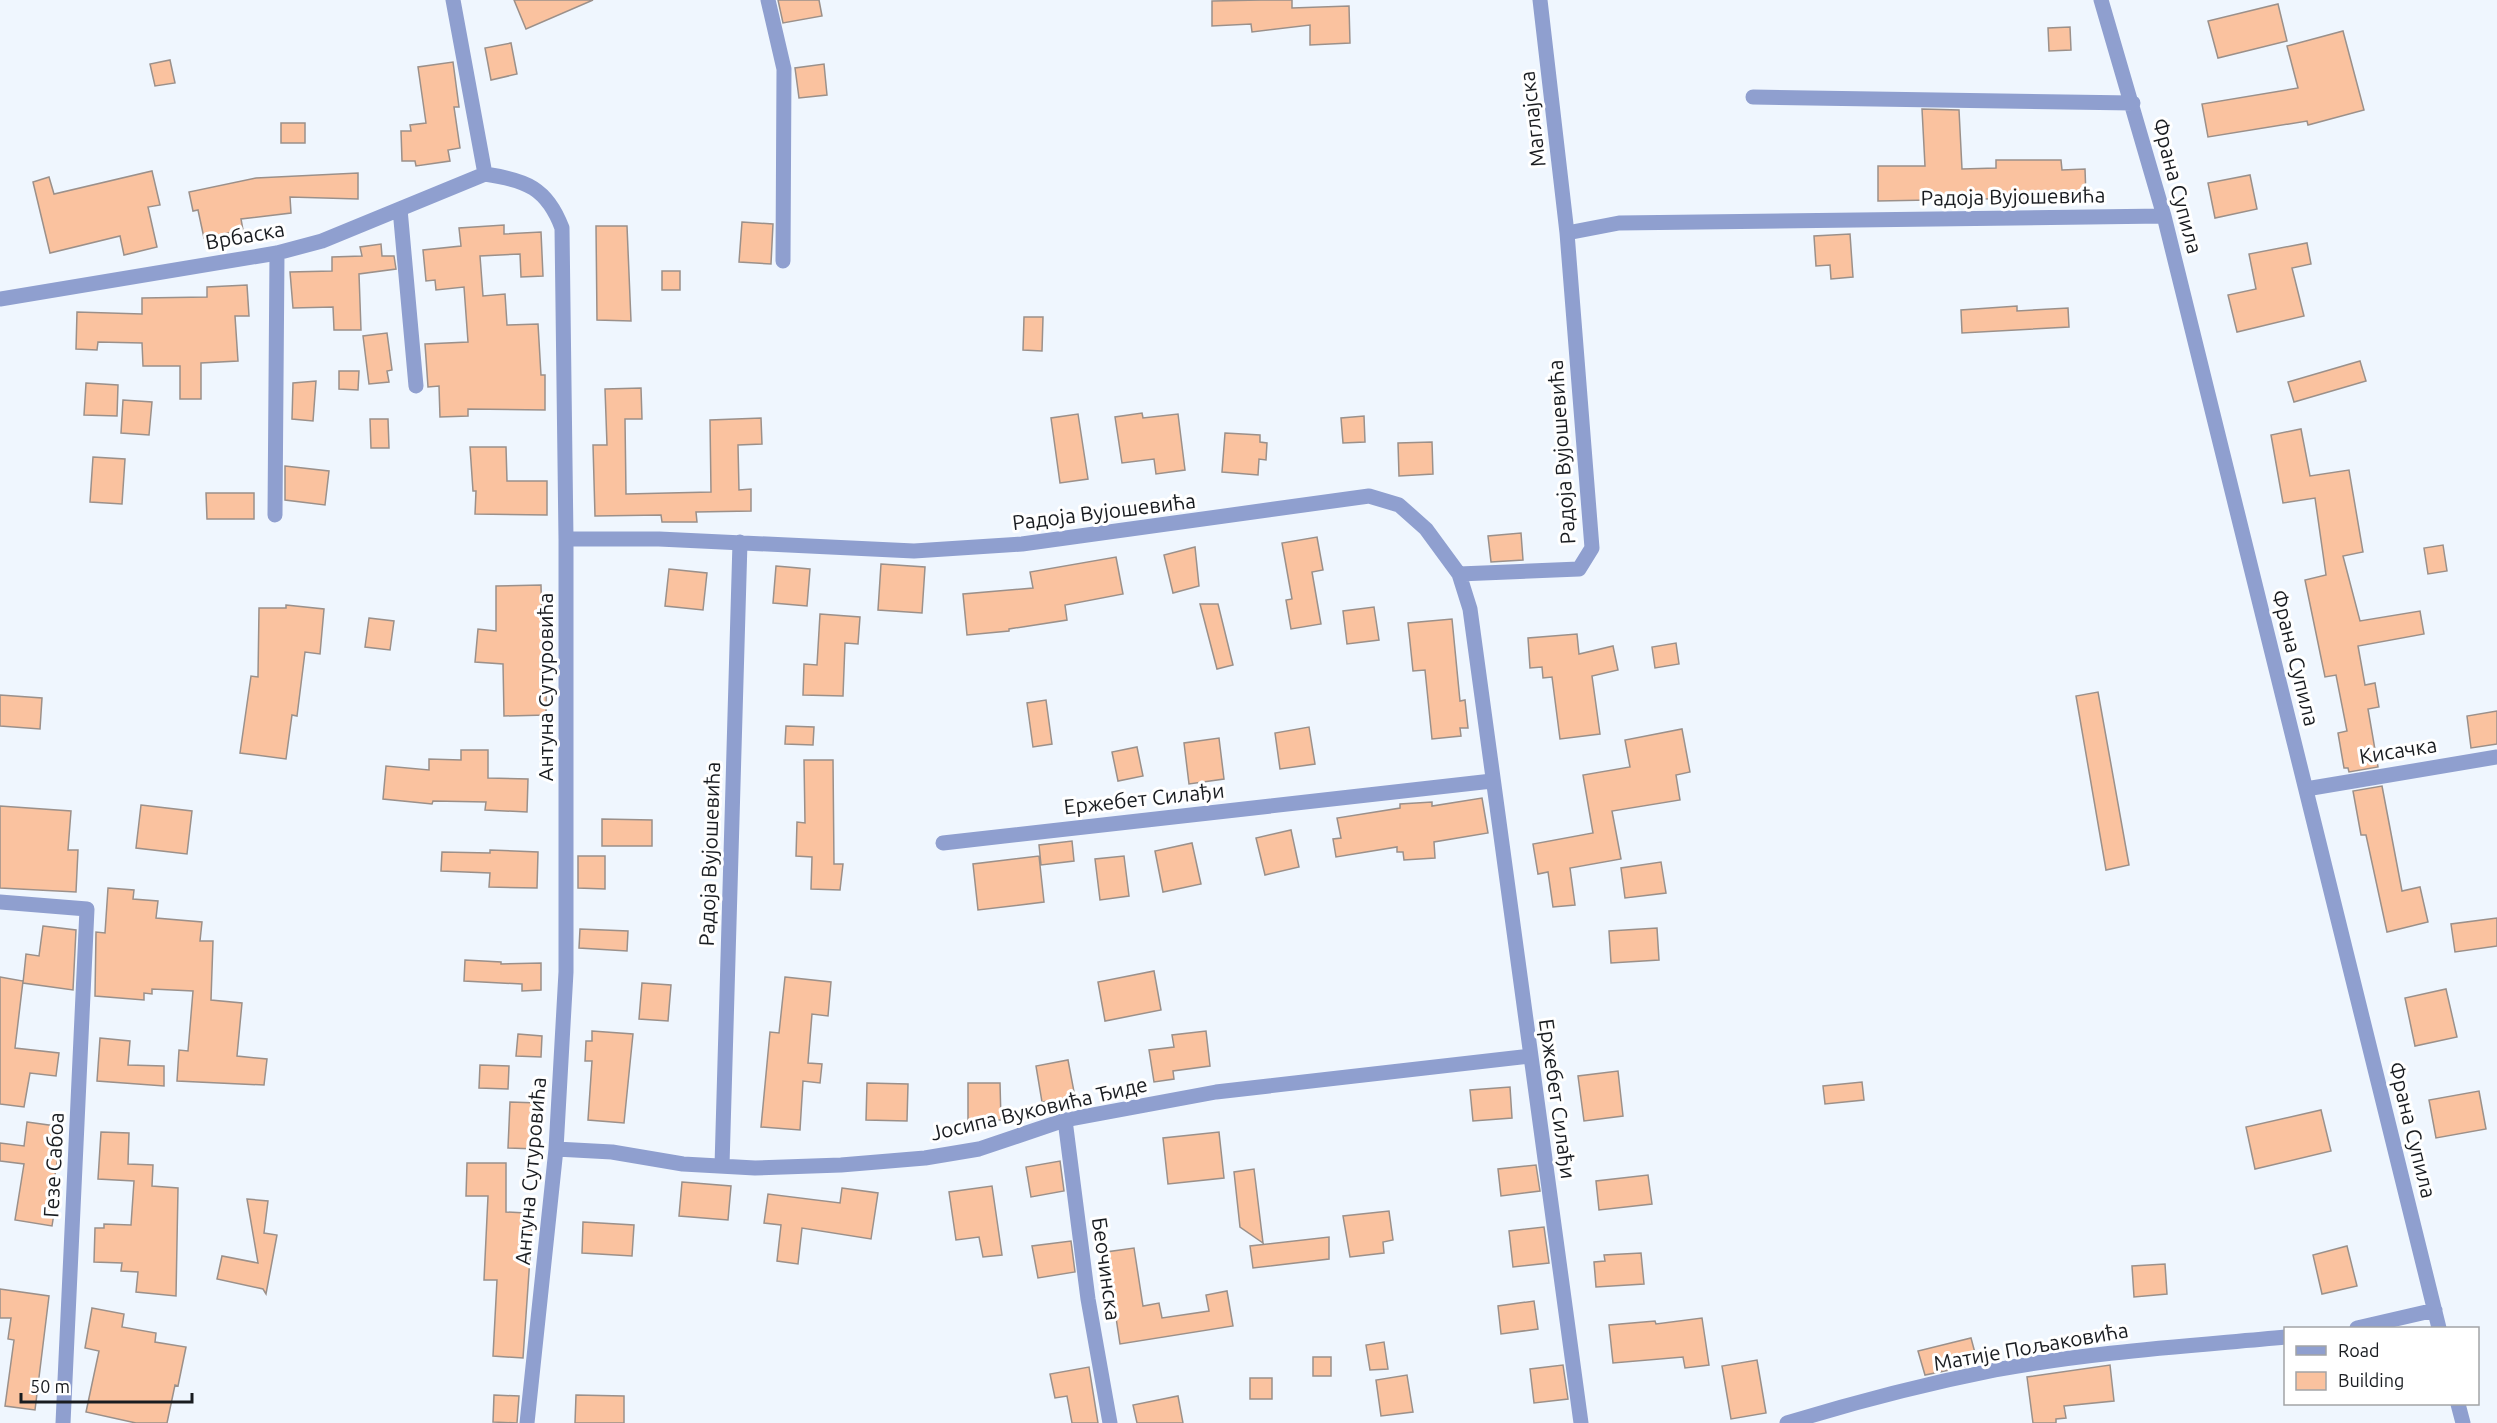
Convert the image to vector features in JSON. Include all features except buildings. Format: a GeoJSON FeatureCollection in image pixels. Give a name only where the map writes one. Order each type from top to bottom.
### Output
{"type":"FeatureCollection","features":[{"type":"Feature","properties":{"kind":"street"},"geometry":{"type":"LineString","coordinates":[[453,0],[485,174]]}},
{"type":"Feature","properties":{"kind":"street"},"geometry":{"type":"LineString","coordinates":[[768,0],[784,69],[783,261]]}},
{"type":"Feature","properties":{"kind":"street","name":"Маглајска"},"geometry":{"type":"LineString","coordinates":[[1540,0],[1567,233]]}},
{"type":"Feature","properties":{"kind":"street","name":"Франа Супила"},"geometry":{"type":"LineString","coordinates":[[2101,0],[2133,103],[2164,216],[2439,1327]]}},
{"type":"Feature","properties":{"kind":"street"},"geometry":{"type":"LineString","coordinates":[[1753,97],[2133,103]]}},
{"type":"Feature","properties":{"kind":"street","name":"Врбаска"},"geometry":{"type":"LineString","coordinates":[[0,299],[277,253],[341,236],[485,174]]}},
{"type":"Feature","properties":{"kind":"street","name":"Антуна Сутуровића"},"geometry":{"type":"LineString","coordinates":[[485,174],[527,183],[554,207],[562,228],[567,893],[556,1149],[527,1423]]}},
{"type":"Feature","properties":{"kind":"street"},"geometry":{"type":"LineString","coordinates":[[400,209],[416,386]]}},
{"type":"Feature","properties":{"kind":"street","name":"Радоја Вујошевића"},"geometry":{"type":"LineString","coordinates":[[566,540],[740,542],[914,550],[1022,544],[1369,496],[1399,505],[1426,529],[1459,574],[1579,569],[1592,548],[1567,233],[1619,223],[2164,216]]}},
{"type":"Feature","properties":{"kind":"street"},"geometry":{"type":"LineString","coordinates":[[275,515],[277,253]]}},
{"type":"Feature","properties":{"kind":"street","name":"Радоја Вујошевића"},"geometry":{"type":"LineString","coordinates":[[722,1166],[740,542]]}},
{"type":"Feature","properties":{"kind":"street","name":"Ержебет Силађи"},"geometry":{"type":"LineString","coordinates":[[1459,574],[1470,609],[1475,642],[1492,781],[1581,1423]]}},
{"type":"Feature","properties":{"kind":"street","name":"Кисачка"},"geometry":{"type":"LineString","coordinates":[[2306,789],[2497,757]]}},
{"type":"Feature","properties":{"kind":"street","name":"Ержебет Силађи"},"geometry":{"type":"LineString","coordinates":[[943,843],[1492,781]]}},
{"type":"Feature","properties":{"kind":"street","name":"Гезе Сабоа"},"geometry":{"type":"LineString","coordinates":[[0,902],[87,909],[63,1423]]}},
{"type":"Feature","properties":{"kind":"street","name":"Јосипа Вуковића Ђиде"},"geometry":{"type":"LineString","coordinates":[[556,1149],[612,1152],[683,1164],[722,1166],[841,1165],[925,1158],[979,1149],[1065,1120],[1216,1092],[1530,1056]]}},
{"type":"Feature","properties":{"kind":"street","name":"Беочинска"},"geometry":{"type":"LineString","coordinates":[[1065,1120],[1088,1299],[1110,1423]]}},
{"type":"Feature","properties":{"kind":"street"},"geometry":{"type":"LineString","coordinates":[[2365,1327],[2435,1310]]}},
{"type":"Feature","properties":{"kind":"street","name":"Матије Пољаковића"},"geometry":{"type":"LineString","coordinates":[[1787,1423],[1844,1405],[1996,1370],[2127,1352],[2284,1337]]}},
{"type":"Feature","properties":{"kind":"street"},"geometry":{"type":"LineString","coordinates":[[2458,1405],[2463,1423]]}}]}
